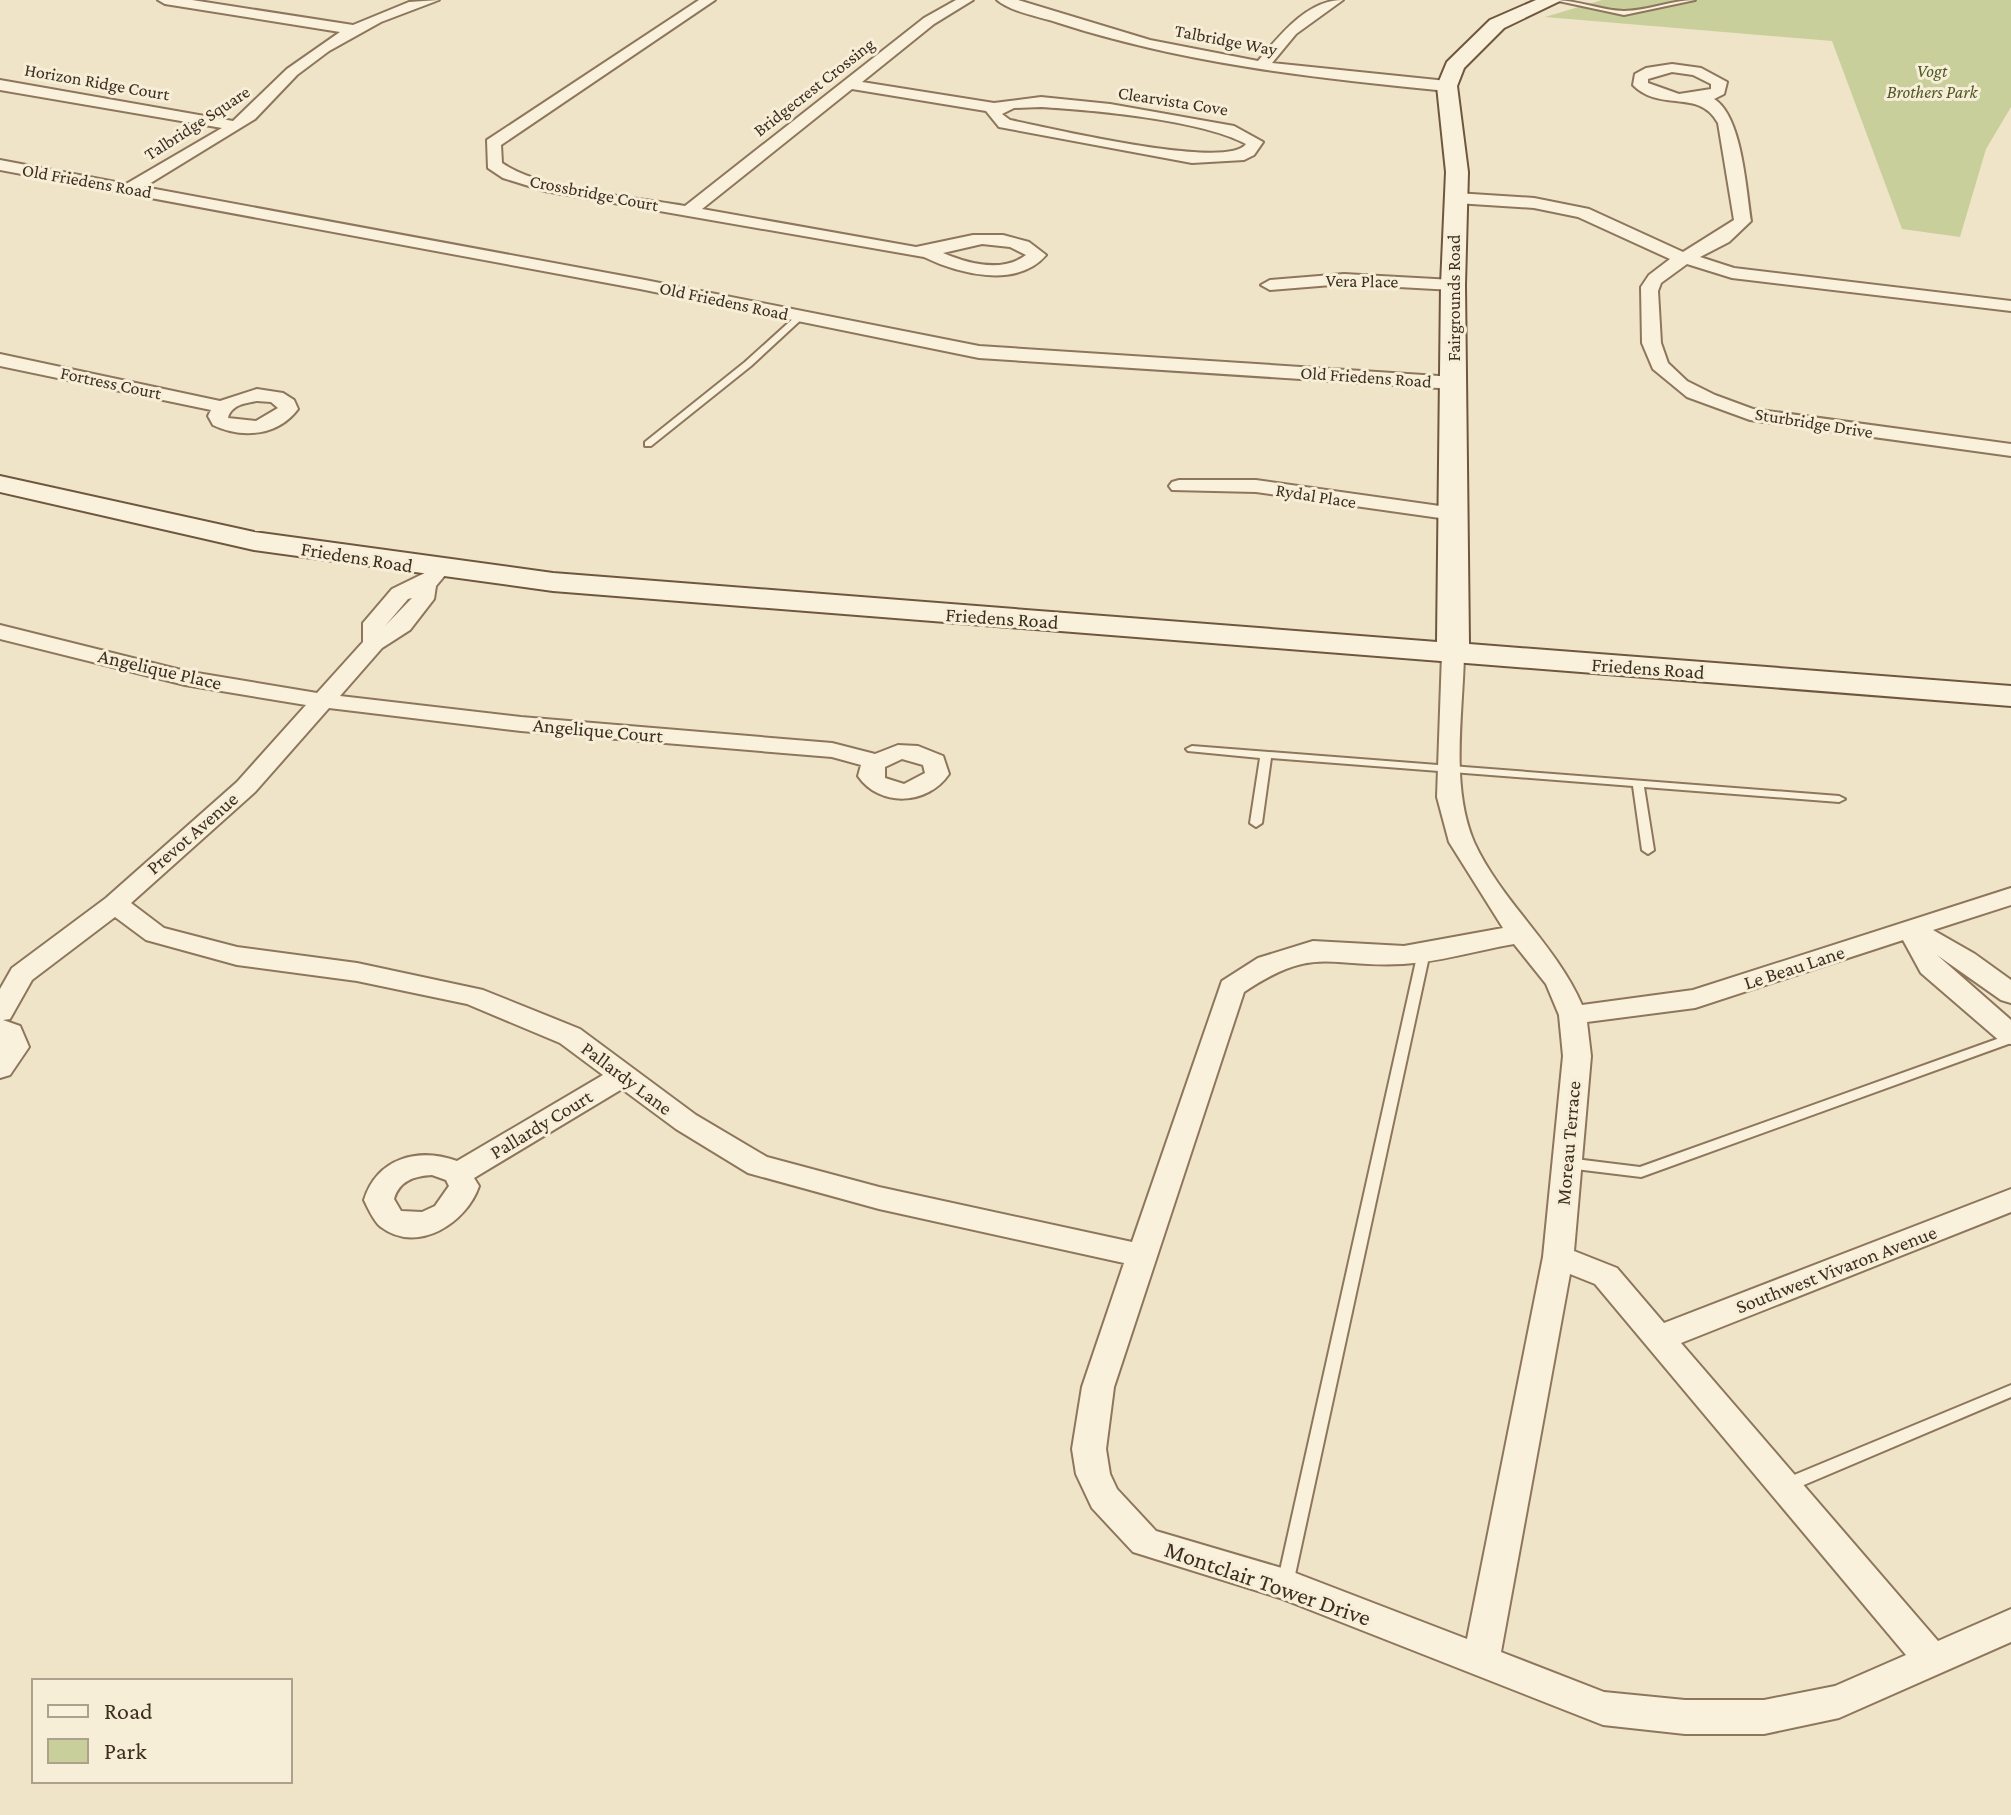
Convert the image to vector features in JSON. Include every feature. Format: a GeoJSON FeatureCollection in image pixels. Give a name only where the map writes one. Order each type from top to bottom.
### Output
{"type":"FeatureCollection","features":[{"type":"Feature","properties":{"kind":"main road"},"geometry":{"type":"LineString","coordinates":[[1448,82],[1454,66],[1497,24],[1554,0]]}},
{"type":"Feature","properties":{"kind":"main road","name":"Fairgrounds Road"},"geometry":{"type":"LineString","coordinates":[[1448,82],[1457,172],[1453,285],[1453,654]]}},
{"type":"Feature","properties":{"kind":"main road","name":"Friedens Road"},"geometry":{"type":"LineString","coordinates":[[0,484],[432,577],[2011,696]]}},
{"type":"Feature","properties":{"kind":"street"},"geometry":{"type":"LineString","coordinates":[[165,0],[357,30]]}},
{"type":"Feature","properties":{"kind":"street","name":"Talbridge Square"},"geometry":{"type":"LineString","coordinates":[[129,189],[235,126],[275,95],[290,74],[357,30],[403,4],[432,0]]}},
{"type":"Feature","properties":{"kind":"street","name":"Crossbridge Court"},"geometry":{"type":"LineString","coordinates":[[708,0],[502,136],[493,143],[491,152],[494,165],[509,175],[545,186],[927,252],[960,265],[1006,270],[1022,267],[1037,255],[1024,247],[988,240],[967,240],[927,252]]}},
{"type":"Feature","properties":{"kind":"street","name":"Bridgecrest Crossing"},"geometry":{"type":"LineString","coordinates":[[689,211],[929,21],[966,0]]}},
{"type":"Feature","properties":{"kind":"street","name":"Talbridge Way"},"geometry":{"type":"LineString","coordinates":[[1004,0],[1164,49],[1448,82]]}},
{"type":"Feature","properties":{"kind":"street","name":"Talbridge Way"},"geometry":{"type":"LineString","coordinates":[[1036,0],[1157,36],[1266,63]]}},
{"type":"Feature","properties":{"kind":"street"},"geometry":{"type":"LineString","coordinates":[[1266,63],[1291,31],[1336,0]]}},
{"type":"Feature","properties":{"kind":"street","name":"Clearvista Cove"},"geometry":{"type":"LineString","coordinates":[[849,84],[994,108],[1004,102],[1044,100],[1234,131],[1255,142],[1248,152],[1238,157],[1192,158],[1005,124],[994,115],[994,108]]}},
{"type":"Feature","properties":{"kind":"street","name":"Horizon Ridge Court"},"geometry":{"type":"LineString","coordinates":[[0,85],[235,126]]}},
{"type":"Feature","properties":{"kind":"street","name":"Sturbridge Drive"},"geometry":{"type":"LineString","coordinates":[[1701,97],[1717,107],[1726,123],[1743,221],[1727,236],[1652,282],[1648,294],[1655,356],[1681,385],[1711,401],[1796,423],[2011,450]]}},
{"type":"Feature","properties":{"kind":"street","name":"Old Friedens Road"},"geometry":{"type":"LineString","coordinates":[[0,165],[979,352],[1454,383]]}},
{"type":"Feature","properties":{"kind":"street"},"geometry":{"type":"LineString","coordinates":[[1456,198],[1534,203],[1583,213],[1685,260],[1760,277],[2011,306]]}},
{"type":"Feature","properties":{"kind":"street","name":"Vera Place"},"geometry":{"type":"LineString","coordinates":[[1270,285],[1344,279],[1453,285]]}},
{"type":"Feature","properties":{"kind":"street","name":"Fortress Court"},"geometry":{"type":"LineString","coordinates":[[0,360],[223,407]]}},
{"type":"Feature","properties":{"kind":"street","name":"Rydal Place"},"geometry":{"type":"LineString","coordinates":[[1179,486],[1256,486],[1454,514]]}},
{"type":"Feature","properties":{"kind":"street","name":"Prevot Avenue"},"geometry":{"type":"LineString","coordinates":[[0,1012],[22,974],[115,904],[246,787],[320,700],[374,643],[402,625],[423,599],[432,577]]}},
{"type":"Feature","properties":{"kind":"street","name":"Angelique Place"},"geometry":{"type":"LineString","coordinates":[[0,632],[209,682],[320,700]]}},
{"type":"Feature","properties":{"kind":"street","name":"Moreau Terrace"},"geometry":{"type":"LineString","coordinates":[[1453,654],[1449,797],[1462,842],[1520,934],[1558,981],[1573,1015],[1577,1056],[1558,1257],[1481,1660]]}},
{"type":"Feature","properties":{"kind":"street","name":"Angelique Court"},"geometry":{"type":"LineString","coordinates":[[320,700],[470,720],[832,750],[876,761]]}},
{"type":"Feature","properties":{"kind":"street","name":"Le Beau Lane"},"geometry":{"type":"LineString","coordinates":[[1573,1015],[1695,999],[2011,896]]}},
{"type":"Feature","properties":{"kind":"street","name":"Pallardy Lane"},"geometry":{"type":"LineString","coordinates":[[115,904],[155,934],[237,956],[357,972],[473,996],[570,1036],[686,1122],[758,1165],[879,1198],[1140,1255]]}},
{"type":"Feature","properties":{"kind":"street"},"geometry":{"type":"LineString","coordinates":[[1910,929],[1966,960],[2011,994]]}},
{"type":"Feature","properties":{"kind":"street"},"geometry":{"type":"LineString","coordinates":[[1910,929],[1930,967],[2011,1036]]}},
{"type":"Feature","properties":{"kind":"street","name":"Montclair Tower Drive"},"geometry":{"type":"LineString","coordinates":[[1520,934],[1404,955],[1313,950],[1267,964],[1232,987],[1098,1387],[1089,1449],[1093,1474],[1104,1498],[1145,1542],[1285,1584],[1603,1708],[1685,1717],[1764,1717],[1839,1702],[2011,1625]]}},
{"type":"Feature","properties":{"kind":"street"},"geometry":{"type":"LineString","coordinates":[[0,1029],[10,1033],[15,1047],[0,1068]]}},
{"type":"Feature","properties":{"kind":"street","name":"Pallardy Court"},"geometry":{"type":"LineString","coordinates":[[458,1174],[624,1075]]}},
{"type":"Feature","properties":{"kind":"street","name":"Southwest Vivaron Avenue"},"geometry":{"type":"LineString","coordinates":[[1662,1337],[2011,1200]]}},
{"type":"Feature","properties":{"kind":"street"},"geometry":{"type":"LineString","coordinates":[[1558,1257],[1606,1276],[1662,1337],[1932,1660]]}},
{"type":"Feature","properties":{"kind":"lane"},"geometry":{"type":"LineString","coordinates":[[1554,0],[1624,13],[1692,0]]}},
{"type":"Feature","properties":{"kind":"lane"},"geometry":{"type":"LineString","coordinates":[[648,444],[748,364],[800,317]]}},
{"type":"Feature","properties":{"kind":"lane"},"geometry":{"type":"LineString","coordinates":[[1192,749],[1839,799]]}},
{"type":"Feature","properties":{"kind":"lane"},"geometry":{"type":"LineString","coordinates":[[1256,823],[1266,754]]}},
{"type":"Feature","properties":{"kind":"lane"},"geometry":{"type":"LineString","coordinates":[[1638,783],[1648,850]]}},
{"type":"Feature","properties":{"kind":"lane"},"geometry":{"type":"LineString","coordinates":[[1285,1584],[1424,952]]}},
{"type":"Feature","properties":{"kind":"lane"},"geometry":{"type":"LineString","coordinates":[[1566,1163],[1641,1172],[2011,1036]]}},
{"type":"Feature","properties":{"kind":"lane"},"geometry":{"type":"LineString","coordinates":[[1787,1485],[2011,1391]]}},
{"type":"Feature","properties":{"kind":"green space","name":"Vogt Brothers Park"},"geometry":{"type":"Polygon","coordinates":[[[1602,0],[2011,0],[2011,107],[1986,149],[1960,237],[1902,229],[1832,41],[1545,17],[1602,0]]]}}]}
